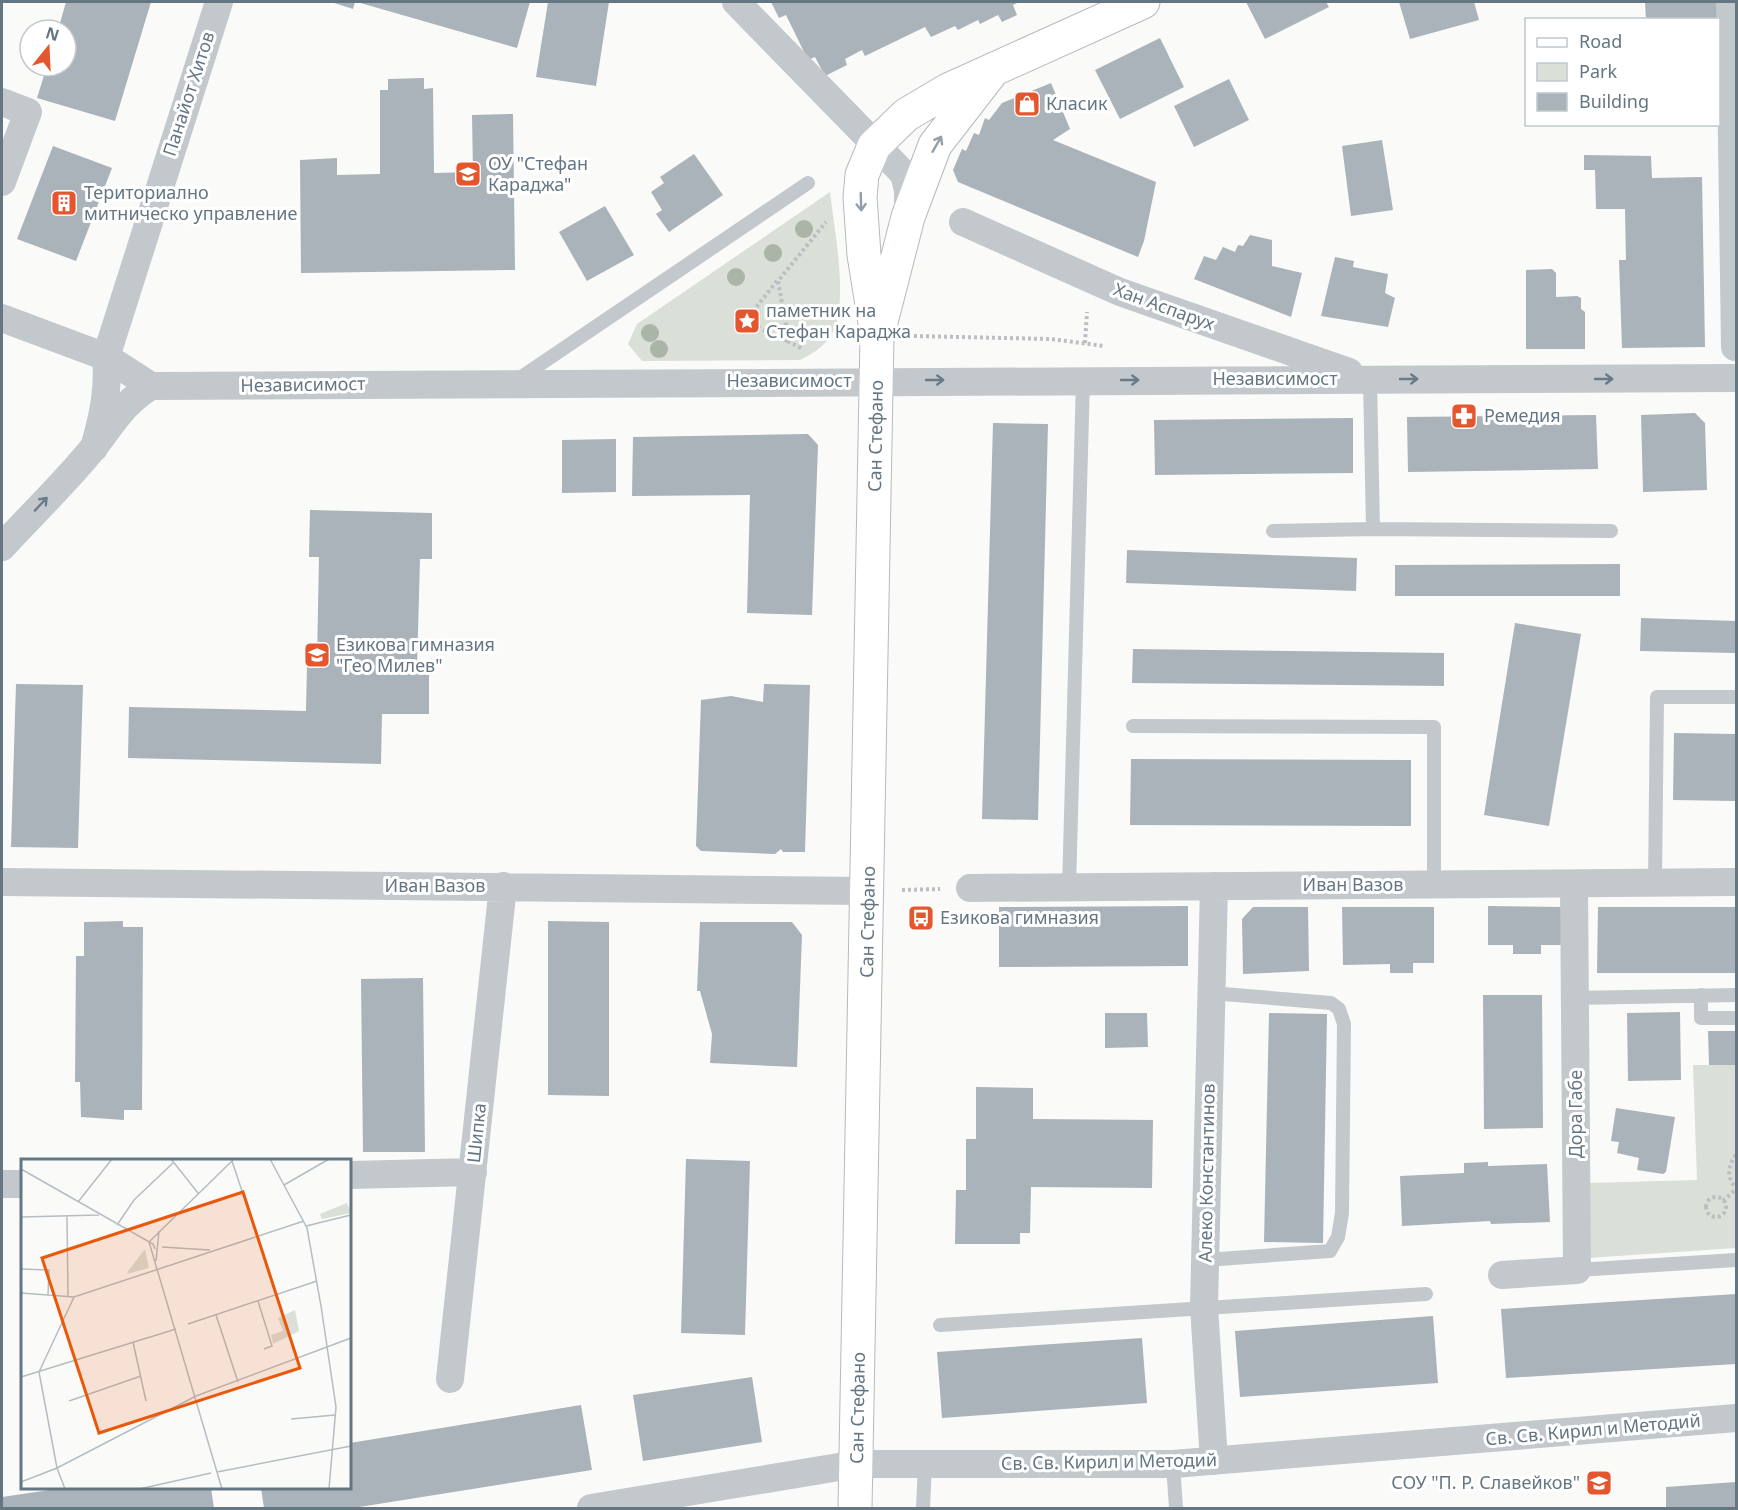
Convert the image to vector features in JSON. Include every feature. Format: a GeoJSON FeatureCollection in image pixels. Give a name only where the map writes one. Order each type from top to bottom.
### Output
{"type":"FeatureCollection","features":[{"type":"Feature","properties":{"kind":"street","name":"Панайот Хитов"},"geometry":{"type":"LineString","coordinates":[[94,448],[108,380],[106,357],[219,2]]}},
{"type":"Feature","properties":{"kind":"street"},"geometry":{"type":"LineString","coordinates":[[736,2],[874,146],[904,174],[908,190],[908,218]]}},
{"type":"Feature","properties":{"kind":"street"},"geometry":{"type":"LineString","coordinates":[[874,146],[906,115],[948,90],[1143,2]]}},
{"type":"Feature","properties":{"kind":"street"},"geometry":{"type":"LineString","coordinates":[[1730,2],[1735,347]]}},
{"type":"Feature","properties":{"kind":"street","name":"Сан Стефано"},"geometry":{"type":"LineString","coordinates":[[877,335],[908,218],[935,145],[990,73]]}},
{"type":"Feature","properties":{"kind":"street"},"geometry":{"type":"LineString","coordinates":[[2,102],[28,112],[2,182]]}},
{"type":"Feature","properties":{"kind":"street","name":"Сан Стефано"},"geometry":{"type":"LineString","coordinates":[[855,1509],[877,381],[877,335],[864,255],[860,197],[862,175],[874,146]]}},
{"type":"Feature","properties":{"kind":"street","name":"Хан Аспарух"},"geometry":{"type":"LineString","coordinates":[[963,222],[1120,292],[1370,379]]}},
{"type":"Feature","properties":{"kind":"street"},"geometry":{"type":"LineString","coordinates":[[2,318],[106,357],[151,386],[137,394],[122,408],[94,448],[2,547]]}},
{"type":"Feature","properties":{"kind":"street","name":"Независимост"},"geometry":{"type":"LineString","coordinates":[[151,386],[1737,378]]}},
{"type":"Feature","properties":{"kind":"street","name":"Иван Вазов"},"geometry":{"type":"LineString","coordinates":[[2,882],[868,891]]}},
{"type":"Feature","properties":{"kind":"street","name":"Иван Вазов"},"geometry":{"type":"LineString","coordinates":[[970,888],[1737,882]]}},
{"type":"Feature","properties":{"kind":"street","name":"Дора Габе"},"geometry":{"type":"LineString","coordinates":[[1574,884],[1576,1270]]}},
{"type":"Feature","properties":{"kind":"street","name":"Шипка"},"geometry":{"type":"LineString","coordinates":[[450,1379],[503,886]]}},
{"type":"Feature","properties":{"kind":"street","name":"Алеко Константинов"},"geometry":{"type":"LineString","coordinates":[[1214,886],[1204,1307],[1214,1461]]}},
{"type":"Feature","properties":{"kind":"street"},"geometry":{"type":"LineString","coordinates":[[351,1175],[472,1172]]}},
{"type":"Feature","properties":{"kind":"street"},"geometry":{"type":"LineString","coordinates":[[2,1184],[21,1184]]}},
{"type":"Feature","properties":{"kind":"street"},"geometry":{"type":"LineString","coordinates":[[1502,1275],[1576,1270]]}},
{"type":"Feature","properties":{"kind":"street","name":"Св. Св. Кирил и Методий"},"geometry":{"type":"LineString","coordinates":[[608,1507],[857,1464],[1173,1464],[1737,1418]]}},
{"type":"Feature","properties":{"kind":"lane"},"geometry":{"type":"LineString","coordinates":[[512,383],[807,183]]}},
{"type":"Feature","properties":{"kind":"lane"},"geometry":{"type":"LineString","coordinates":[[1370,379],[1373,529]]}},
{"type":"Feature","properties":{"kind":"lane"},"geometry":{"type":"LineString","coordinates":[[1069,888],[1083,380]]}},
{"type":"Feature","properties":{"kind":"lane"},"geometry":{"type":"LineString","coordinates":[[1273,531],[1373,529],[1611,531]]}},
{"type":"Feature","properties":{"kind":"lane"},"geometry":{"type":"LineString","coordinates":[[1655,883],[1657,696],[1737,697]]}},
{"type":"Feature","properties":{"kind":"lane"},"geometry":{"type":"LineString","coordinates":[[1132,726],[1434,727],[1434,884]]}},
{"type":"Feature","properties":{"kind":"lane"},"geometry":{"type":"LineString","coordinates":[[1205,1260],[1330,1251],[1338,1237],[1342,1213],[1344,1024],[1339,1010],[1331,1003],[1211,993]]}},
{"type":"Feature","properties":{"kind":"lane"},"geometry":{"type":"LineString","coordinates":[[1575,998],[1737,994]]}},
{"type":"Feature","properties":{"kind":"lane"},"geometry":{"type":"LineString","coordinates":[[1701,995],[1701,1018],[1737,1018]]}},
{"type":"Feature","properties":{"kind":"lane"},"geometry":{"type":"LineString","coordinates":[[1576,1270],[1737,1260]]}},
{"type":"Feature","properties":{"kind":"lane"},"geometry":{"type":"LineString","coordinates":[[940,1325],[1426,1294]]}},
{"type":"Feature","properties":{"kind":"lane"},"geometry":{"type":"LineString","coordinates":[[923,1509],[925,1464]]}},
{"type":"Feature","properties":{"kind":"lane"},"geometry":{"type":"LineString","coordinates":[[1173,1464],[1176,1509]]}},
{"type":"Feature","properties":{"kind":"path"},"geometry":{"type":"LineString","coordinates":[[827,381],[813,354],[759,328],[754,310],[833,215],[860,197]]}},
{"type":"Feature","properties":{"kind":"path"},"geometry":{"type":"LineString","coordinates":[[778,281],[789,342]]}},
{"type":"Feature","properties":{"kind":"path"},"geometry":{"type":"LineString","coordinates":[[877,335],[1051,339],[1085,343]]}},
{"type":"Feature","properties":{"kind":"path"},"geometry":{"type":"LineString","coordinates":[[868,891],[970,888]]}},
{"type":"Feature","properties":{"kind":"path"},"geometry":{"type":"LineString","coordinates":[[1723,1201],[1737,1189],[1730,1180],[1729,1171],[1730,1164],[1737,1155]]}},
{"type":"Feature","properties":{"kind":"path"},"geometry":{"type":"LineString","coordinates":[[1713,1197],[1723,1201],[1726,1205],[1724,1212],[1719,1217],[1710,1216],[1706,1210],[1707,1202],[1713,1197]]}},
{"type":"Feature","properties":{"kind":"green space"},"geometry":{"type":"Polygon","coordinates":[[[830,192],[839,262],[840,300],[834,330],[820,348],[800,360],[642,361],[628,344],[637,324],[830,192]]]}},
{"type":"Feature","properties":{"kind":"green space"},"geometry":{"type":"Polygon","coordinates":[[[1693,1065],[1736,1065],[1736,1248],[1588,1258],[1588,1183],[1697,1180],[1693,1065]]]}},
{"type":"Feature","properties":{"kind":"building"},"geometry":{"type":"Polygon","coordinates":[[[66,2],[151,2],[115,121],[37,98],[43,78],[78,78],[78,18],[61,18],[66,2]]]}},
{"type":"Feature","properties":{"kind":"building"},"geometry":{"type":"Polygon","coordinates":[[[331,2],[355,2],[353,9],[331,2]]]}},
{"type":"Feature","properties":{"kind":"building"},"geometry":{"type":"Polygon","coordinates":[[[357,2],[530,2],[517,48],[357,2]]]}},
{"type":"Feature","properties":{"kind":"building"},"geometry":{"type":"Polygon","coordinates":[[[548,2],[609,2],[596,86],[536,77],[548,2]]]}},
{"type":"Feature","properties":{"kind":"building"},"geometry":{"type":"Polygon","coordinates":[[[771,2],[1019,2],[1013,5],[1017,15],[1002,22],[998,15],[980,24],[978,20],[958,30],[955,26],[931,37],[925,27],[865,56],[862,50],[845,59],[847,65],[825,76],[815,57],[808,60],[786,15],[779,18],[771,2]]]}},
{"type":"Feature","properties":{"kind":"building"},"geometry":{"type":"Polygon","coordinates":[[[1246,2],[1326,2],[1329,7],[1265,39],[1246,2]]]}},
{"type":"Feature","properties":{"kind":"building"},"geometry":{"type":"Polygon","coordinates":[[[1399,2],[1474,2],[1479,20],[1410,39],[1399,2]]]}},
{"type":"Feature","properties":{"kind":"building"},"geometry":{"type":"Polygon","coordinates":[[[1645,2],[1717,2],[1718,18],[1646,18],[1645,2]]]}},
{"type":"Feature","properties":{"kind":"building"},"geometry":{"type":"Polygon","coordinates":[[[1160,38],[1184,87],[1120,119],[1095,70],[1160,38]]]}},
{"type":"Feature","properties":{"kind":"building"},"geometry":{"type":"Polygon","coordinates":[[[424,78],[424,89],[433,88],[434,173],[473,172],[472,115],[513,114],[515,270],[301,273],[300,160],[337,158],[337,175],[380,174],[380,90],[388,90],[388,79],[424,78]]]}},
{"type":"Feature","properties":{"kind":"building"},"geometry":{"type":"Polygon","coordinates":[[[1229,79],[1249,120],[1194,147],[1174,106],[1229,79]]]}},
{"type":"Feature","properties":{"kind":"building"},"geometry":{"type":"Polygon","coordinates":[[[1051,83],[1070,129],[1053,140],[1156,182],[1144,241],[1138,257],[958,182],[953,170],[962,149],[966,151],[974,133],[979,135],[985,118],[989,120],[1002,103],[1051,83]]]}},
{"type":"Feature","properties":{"kind":"building"},"geometry":{"type":"Polygon","coordinates":[[[1382,140],[1393,210],[1351,216],[1342,146],[1382,140]]]}},
{"type":"Feature","properties":{"kind":"building","name":"Териториално митническо управление"},"geometry":{"type":"Polygon","coordinates":[[[53,146],[112,168],[76,261],[17,239],[53,146]]]}},
{"type":"Feature","properties":{"kind":"building"},"geometry":{"type":"Polygon","coordinates":[[[694,154],[723,195],[669,232],[656,214],[662,210],[651,192],[664,183],[660,177],[694,154]]]}},
{"type":"Feature","properties":{"kind":"building"},"geometry":{"type":"Polygon","coordinates":[[[1584,155],[1651,156],[1652,178],[1702,177],[1705,347],[1622,348],[1619,260],[1626,260],[1625,209],[1596,209],[1595,170],[1584,170],[1584,155]]]}},
{"type":"Feature","properties":{"kind":"building"},"geometry":{"type":"Polygon","coordinates":[[[605,206],[634,255],[587,281],[559,232],[605,206]]]}},
{"type":"Feature","properties":{"kind":"building"},"geometry":{"type":"Polygon","coordinates":[[[1250,235],[1272,240],[1272,266],[1302,273],[1291,317],[1194,279],[1204,256],[1216,260],[1223,247],[1235,252],[1238,245],[1243,246],[1250,235]]]}},
{"type":"Feature","properties":{"kind":"building"},"geometry":{"type":"Polygon","coordinates":[[[1335,257],[1354,261],[1353,267],[1388,274],[1385,293],[1395,298],[1388,327],[1321,316],[1335,257]]]}},
{"type":"Feature","properties":{"kind":"building"},"geometry":{"type":"Polygon","coordinates":[[[1552,269],[1556,273],[1556,297],[1577,296],[1581,298],[1581,309],[1585,312],[1585,349],[1526,349],[1526,270],[1552,269]]]}},
{"type":"Feature","properties":{"kind":"building"},"geometry":{"type":"Polygon","coordinates":[[[1695,413],[1705,423],[1707,490],[1643,492],[1641,415],[1695,413]]]}},
{"type":"Feature","properties":{"kind":"building"},"geometry":{"type":"Polygon","coordinates":[[[1596,415],[1598,469],[1408,472],[1407,417],[1596,415]]]}},
{"type":"Feature","properties":{"kind":"building"},"geometry":{"type":"Polygon","coordinates":[[[1353,418],[1353,473],[1155,475],[1154,420],[1353,418]]]}},
{"type":"Feature","properties":{"kind":"building"},"geometry":{"type":"Polygon","coordinates":[[[993,423],[1048,424],[1038,820],[982,819],[993,423]]]}},
{"type":"Feature","properties":{"kind":"building"},"geometry":{"type":"Polygon","coordinates":[[[808,434],[818,445],[812,615],[747,613],[750,495],[632,496],[633,437],[808,434]]]}},
{"type":"Feature","properties":{"kind":"building"},"geometry":{"type":"Polygon","coordinates":[[[616,439],[616,492],[562,493],[562,440],[616,439]]]}},
{"type":"Feature","properties":{"kind":"building"},"geometry":{"type":"Polygon","coordinates":[[[310,510],[432,513],[432,559],[420,559],[417,668],[429,668],[429,714],[382,714],[381,764],[128,758],[129,707],[306,711],[307,666],[312,666],[312,661],[317,661],[319,557],[309,557],[310,510]]]}},
{"type":"Feature","properties":{"kind":"building"},"geometry":{"type":"Polygon","coordinates":[[[1127,550],[1357,558],[1356,591],[1126,583],[1127,550]]]}},
{"type":"Feature","properties":{"kind":"building"},"geometry":{"type":"Polygon","coordinates":[[[1620,564],[1620,596],[1395,596],[1395,565],[1620,564]]]}},
{"type":"Feature","properties":{"kind":"building"},"geometry":{"type":"Polygon","coordinates":[[[1641,618],[1736,621],[1736,653],[1640,651],[1641,618]]]}},
{"type":"Feature","properties":{"kind":"building"},"geometry":{"type":"Polygon","coordinates":[[[1515,623],[1581,634],[1549,826],[1484,815],[1515,623]]]}},
{"type":"Feature","properties":{"kind":"building"},"geometry":{"type":"Polygon","coordinates":[[[1133,649],[1444,653],[1444,686],[1132,683],[1133,649]]]}},
{"type":"Feature","properties":{"kind":"building"},"geometry":{"type":"Polygon","coordinates":[[[16,684],[83,685],[78,848],[11,847],[16,684]]]}},
{"type":"Feature","properties":{"kind":"building"},"geometry":{"type":"Polygon","coordinates":[[[764,684],[810,685],[805,852],[783,852],[781,849],[775,854],[701,851],[696,846],[701,700],[731,696],[763,702],[764,684]]]}},
{"type":"Feature","properties":{"kind":"building"},"geometry":{"type":"Polygon","coordinates":[[[1674,733],[1736,734],[1736,801],[1673,800],[1674,733]]]}},
{"type":"Feature","properties":{"kind":"building"},"geometry":{"type":"Polygon","coordinates":[[[1131,759],[1411,760],[1411,826],[1130,825],[1131,759]]]}},
{"type":"Feature","properties":{"kind":"building"},"geometry":{"type":"Polygon","coordinates":[[[1188,906],[1188,966],[999,967],[999,907],[1188,906]]]}},
{"type":"Feature","properties":{"kind":"building"},"geometry":{"type":"Polygon","coordinates":[[[1488,906],[1563,907],[1563,945],[1541,945],[1541,954],[1513,954],[1513,945],[1488,945],[1488,906]]]}},
{"type":"Feature","properties":{"kind":"building"},"geometry":{"type":"Polygon","coordinates":[[[1253,907],[1308,907],[1309,971],[1243,974],[1242,919],[1253,907]]]}},
{"type":"Feature","properties":{"kind":"building"},"geometry":{"type":"Polygon","coordinates":[[[1342,907],[1434,907],[1434,963],[1413,963],[1413,973],[1390,973],[1390,964],[1343,965],[1342,907]]]}},
{"type":"Feature","properties":{"kind":"building"},"geometry":{"type":"Polygon","coordinates":[[[1598,907],[1736,907],[1736,973],[1597,973],[1598,907]]]}},
{"type":"Feature","properties":{"kind":"building"},"geometry":{"type":"Polygon","coordinates":[[[123,921],[123,927],[143,927],[142,1110],[124,1110],[124,1120],[81,1117],[80,1082],[75,1082],[76,956],[84,956],[84,922],[123,921]]]}},
{"type":"Feature","properties":{"kind":"building"},"geometry":{"type":"Polygon","coordinates":[[[548,921],[609,922],[609,1096],[548,1095],[548,921]]]}},
{"type":"Feature","properties":{"kind":"building"},"geometry":{"type":"Polygon","coordinates":[[[700,922],[792,922],[802,935],[797,1067],[710,1063],[712,1034],[700,991],[697,991],[700,922]]]}},
{"type":"Feature","properties":{"kind":"building"},"geometry":{"type":"Polygon","coordinates":[[[423,978],[425,1152],[363,1152],[361,979],[423,978]]]}},
{"type":"Feature","properties":{"kind":"building"},"geometry":{"type":"Polygon","coordinates":[[[1483,995],[1542,995],[1543,1128],[1484,1129],[1483,995]]]}},
{"type":"Feature","properties":{"kind":"building"},"geometry":{"type":"Polygon","coordinates":[[[1680,1012],[1681,1080],[1628,1081],[1627,1013],[1680,1012]]]}},
{"type":"Feature","properties":{"kind":"building"},"geometry":{"type":"Polygon","coordinates":[[[1105,1013],[1147,1013],[1148,1047],[1105,1048],[1105,1013]]]}},
{"type":"Feature","properties":{"kind":"building"},"geometry":{"type":"Polygon","coordinates":[[[1269,1013],[1327,1014],[1323,1243],[1264,1242],[1269,1013]]]}},
{"type":"Feature","properties":{"kind":"building"},"geometry":{"type":"Polygon","coordinates":[[[1708,1031],[1736,1031],[1736,1065],[1709,1065],[1708,1031]]]}},
{"type":"Feature","properties":{"kind":"building"},"geometry":{"type":"Polygon","coordinates":[[[976,1087],[1033,1088],[1033,1119],[1153,1120],[1152,1188],[1031,1187],[1030,1233],[1020,1233],[1020,1244],[955,1244],[956,1190],[966,1190],[966,1139],[976,1139],[976,1087]]]}},
{"type":"Feature","properties":{"kind":"building"},"geometry":{"type":"Polygon","coordinates":[[[1616,1108],[1675,1117],[1666,1172],[1663,1174],[1637,1170],[1639,1158],[1617,1153],[1619,1142],[1611,1141],[1616,1108]]]}},
{"type":"Feature","properties":{"kind":"building"},"geometry":{"type":"Polygon","coordinates":[[[686,1159],[750,1161],[745,1335],[681,1333],[686,1159]]]}},
{"type":"Feature","properties":{"kind":"building"},"geometry":{"type":"Polygon","coordinates":[[[1488,1162],[1488,1166],[1547,1164],[1550,1222],[1491,1224],[1490,1221],[1402,1226],[1400,1176],[1464,1173],[1464,1163],[1488,1162]]]}},
{"type":"Feature","properties":{"kind":"building"},"geometry":{"type":"Polygon","coordinates":[[[1736,1294],[1736,1364],[1506,1378],[1501,1309],[1736,1294]]]}},
{"type":"Feature","properties":{"kind":"building"},"geometry":{"type":"Polygon","coordinates":[[[1433,1316],[1438,1383],[1240,1397],[1235,1331],[1433,1316]]]}},
{"type":"Feature","properties":{"kind":"building"},"geometry":{"type":"Polygon","coordinates":[[[1142,1338],[1147,1403],[942,1418],[937,1352],[1142,1338]]]}},
{"type":"Feature","properties":{"kind":"building"},"geometry":{"type":"Polygon","coordinates":[[[752,1377],[762,1442],[643,1461],[633,1395],[752,1377]]]}},
{"type":"Feature","properties":{"kind":"building"},"geometry":{"type":"Polygon","coordinates":[[[581,1405],[592,1470],[353,1508],[264,1508],[261,1489],[351,1489],[351,1443],[581,1405]]]}},
{"type":"Feature","properties":{"kind":"building"},"geometry":{"type":"Polygon","coordinates":[[[1736,1482],[1736,1508],[1666,1508],[1666,1487],[1736,1482]]]}},
{"type":"Feature","properties":{"kind":"building"},"geometry":{"type":"Polygon","coordinates":[[[56,1489],[211,1489],[214,1508],[2,1508],[2,1497],[56,1489]]]}},
{"type":"Feature","properties":{"kind":"place","name":"Класик"},"geometry":{"type":"Point","coordinates":[1027,104]}},
{"type":"Feature","properties":{"kind":"place","name":"ОУ \"Стефан Караджа\""},"geometry":{"type":"Point","coordinates":[468,174]}},
{"type":"Feature","properties":{"kind":"place","name":"Териториално митническо управление"},"geometry":{"type":"Point","coordinates":[64,203]}},
{"type":"Feature","properties":{"kind":"place","name":"паметник на Стефан Караджа"},"geometry":{"type":"Point","coordinates":[747,321]}},
{"type":"Feature","properties":{"kind":"place","name":"Ремедия"},"geometry":{"type":"Point","coordinates":[1464,416]}},
{"type":"Feature","properties":{"kind":"place","name":"Езикова гимназия \"Гео Милев\""},"geometry":{"type":"Point","coordinates":[317,655]}},
{"type":"Feature","properties":{"kind":"place","name":"Езикова гимназия"},"geometry":{"type":"Point","coordinates":[921,918]}},
{"type":"Feature","properties":{"kind":"place","name":"СОУ \"П. Р. Славейков\""},"geometry":{"type":"Point","coordinates":[1599,1483]}}]}
